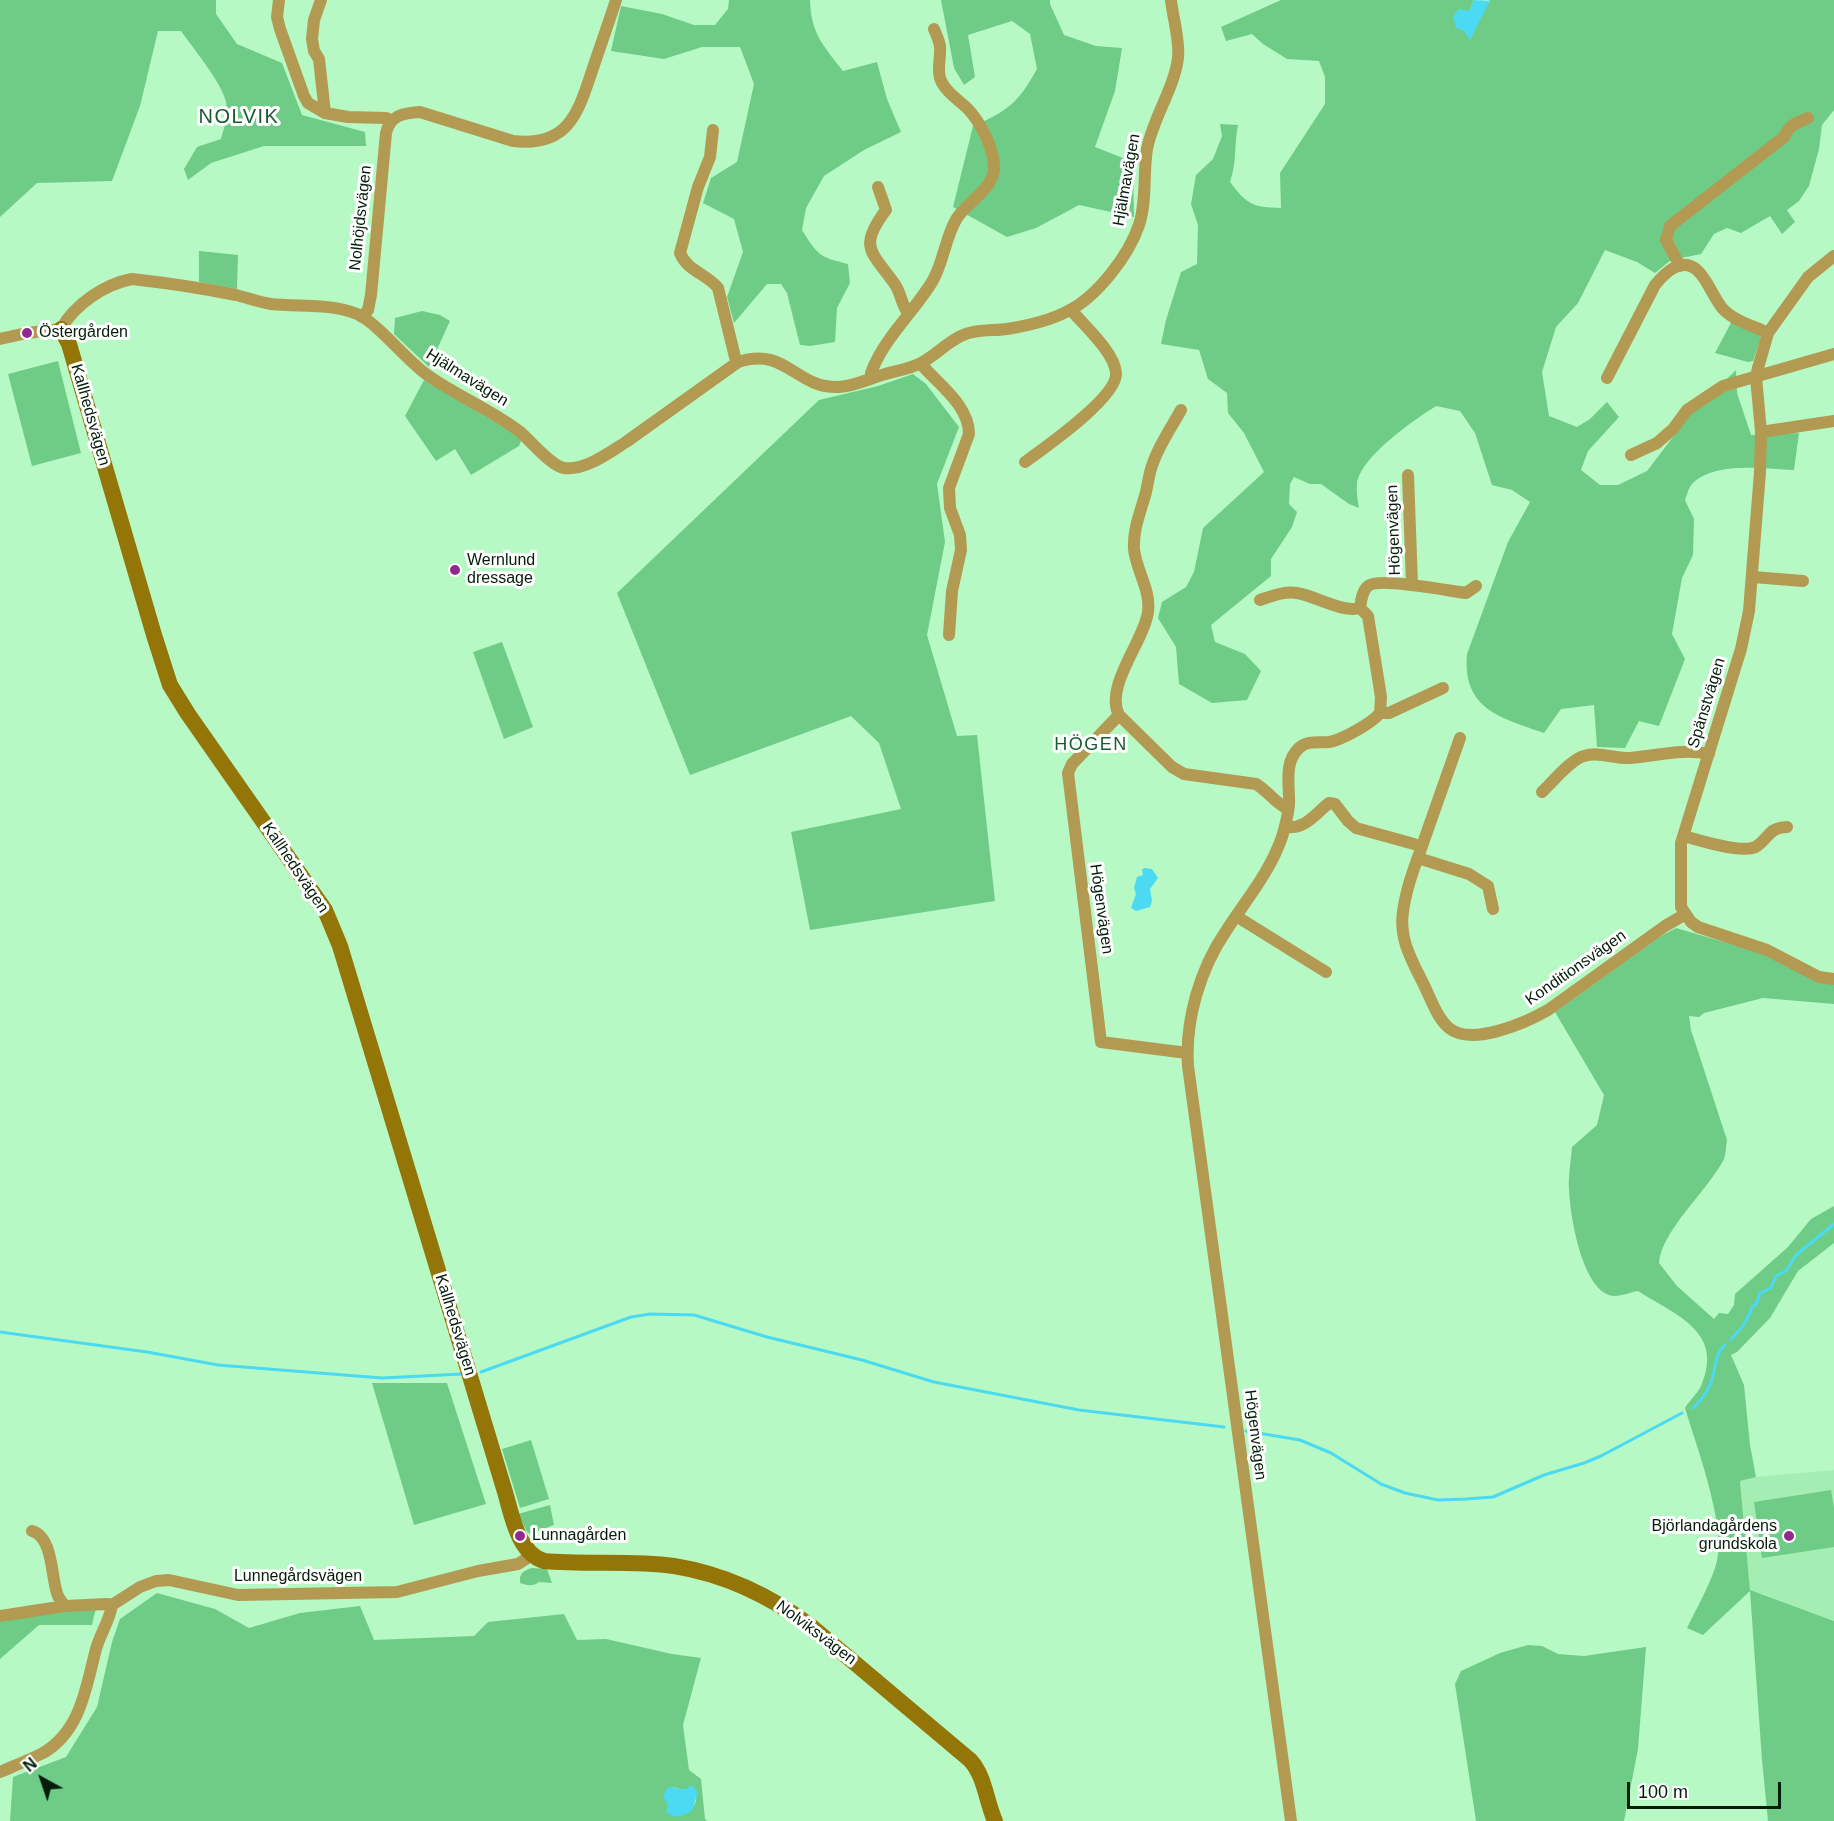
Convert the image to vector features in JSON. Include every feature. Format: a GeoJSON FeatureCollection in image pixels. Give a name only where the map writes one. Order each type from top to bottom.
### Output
{"type":"FeatureCollection","features":[{"type":"Feature","properties":{"kind":"street"},"geometry":{"type":"LineString","coordinates":[[279,0],[277,17],[304,96],[308,103],[325,113],[348,117],[386,118],[391,121],[405,113],[420,112],[513,141],[528,143],[554,136],[576,113],[584,97],[616,0]]}},
{"type":"Feature","properties":{"kind":"street"},"geometry":{"type":"LineString","coordinates":[[321,0],[314,20],[312,39],[314,51],[319,59],[325,113]]}},
{"type":"Feature","properties":{"kind":"street","name":"Hjälmavägen"},"geometry":{"type":"LineString","coordinates":[[61,329],[75,311],[105,289],[118,282],[132,279],[236,295],[271,304],[317,306],[350,312],[362,317],[409,361],[428,375],[517,429],[555,464],[563,468],[578,467],[608,453],[645,430],[738,362],[749,358],[777,360],[812,383],[827,387],[855,385],[921,363],[964,335],[977,331],[1022,326],[1071,310],[1105,280],[1130,246],[1139,224],[1147,150],[1178,56],[1171,0]]}},
{"type":"Feature","properties":{"kind":"street"},"geometry":{"type":"LineString","coordinates":[[873,378],[871,373],[874,365],[932,281],[958,216],[990,180],[995,168],[986,137],[969,110],[940,79],[940,44],[934,29]]}},
{"type":"Feature","properties":{"kind":"street"},"geometry":{"type":"LineString","coordinates":[[1680,266],[1666,240],[1670,226],[1784,137],[1792,124],[1808,118]]}},
{"type":"Feature","properties":{"kind":"street","name":"Nolhöjdsvägen"},"geometry":{"type":"LineString","coordinates":[[362,317],[368,310],[371,295],[386,133],[391,121]]}},
{"type":"Feature","properties":{"kind":"street"},"geometry":{"type":"LineString","coordinates":[[713,129],[710,157],[698,187],[680,253],[687,265],[713,282],[718,288],[738,362]]}},
{"type":"Feature","properties":{"kind":"street"},"geometry":{"type":"LineString","coordinates":[[878,187],[886,210],[873,227],[870,246],[872,254],[896,285],[908,313]]}},
{"type":"Feature","properties":{"kind":"street","name":"Spänstvägen"},"geometry":{"type":"LineString","coordinates":[[1684,915],[1681,908],[1681,848],[1741,649],[1749,612],[1761,432],[1756,377],[1768,333],[1808,277],[1834,256]]}},
{"type":"Feature","properties":{"kind":"street"},"geometry":{"type":"LineString","coordinates":[[1607,378],[1655,285],[1672,267],[1696,269],[1724,310],[1734,318],[1768,333]]}},
{"type":"Feature","properties":{"kind":"street"},"geometry":{"type":"LineString","coordinates":[[1025,462],[1098,404],[1110,392],[1115,382],[1116,372],[1111,358],[1071,310]]}},
{"type":"Feature","properties":{"kind":"street"},"geometry":{"type":"LineString","coordinates":[[0,339],[61,329]]}},
{"type":"Feature","properties":{"kind":"street","name":"Kallhedsvägen"},"geometry":{"type":"LineString","coordinates":[[61,329],[69,344],[170,685],[325,910],[340,946],[512,1513],[520,1536],[532,1555]]}},
{"type":"Feature","properties":{"kind":"street"},"geometry":{"type":"LineString","coordinates":[[1631,455],[1657,442],[1673,429],[1687,411],[1706,396],[1737,380],[1756,377],[1834,354]]}},
{"type":"Feature","properties":{"kind":"street"},"geometry":{"type":"LineString","coordinates":[[921,363],[958,405],[969,425],[969,434],[950,488],[950,508],[960,535],[961,550],[952,591],[949,635]]}},
{"type":"Feature","properties":{"kind":"street"},"geometry":{"type":"LineString","coordinates":[[1180,410],[1153,462],[1137,522],[1134,551],[1146,591],[1148,614],[1119,685],[1115,700],[1119,716],[1172,767],[1184,774],[1256,784],[1288,809]]}},
{"type":"Feature","properties":{"kind":"street"},"geometry":{"type":"LineString","coordinates":[[1761,432],[1834,421]]}},
{"type":"Feature","properties":{"kind":"street","name":"Högenvägen"},"geometry":{"type":"LineString","coordinates":[[1408,475],[1412,585]]}},
{"type":"Feature","properties":{"kind":"street"},"geometry":{"type":"LineString","coordinates":[[1753,577],[1803,581]]}},
{"type":"Feature","properties":{"kind":"street","name":"Högenvägen"},"geometry":{"type":"LineString","coordinates":[[1360,608],[1365,590],[1370,584],[1412,585],[1466,593],[1476,586]]}},
{"type":"Feature","properties":{"kind":"street"},"geometry":{"type":"LineString","coordinates":[[1260,600],[1283,593],[1297,593],[1350,610],[1360,608],[1368,616],[1381,697],[1380,713]]}},
{"type":"Feature","properties":{"kind":"street","name":"Högenvägen"},"geometry":{"type":"LineString","coordinates":[[1291,1821],[1187,1053],[1191,1018],[1212,954],[1264,876],[1275,853],[1285,827],[1288,809],[1288,771],[1292,757],[1300,747],[1310,742],[1330,742],[1341,738],[1368,724],[1380,713],[1389,713],[1443,688]]}},
{"type":"Feature","properties":{"kind":"street","name":"Högenvägen"},"geometry":{"type":"LineString","coordinates":[[1119,716],[1072,764],[1068,773],[1101,1042],[1187,1053]]}},
{"type":"Feature","properties":{"kind":"street","name":"Konditionsvägen"},"geometry":{"type":"LineString","coordinates":[[1460,738],[1418,858],[1402,914],[1405,946],[1444,1023],[1451,1030],[1474,1035],[1493,1032],[1542,1014],[1665,926],[1684,915]]}},
{"type":"Feature","properties":{"kind":"street"},"geometry":{"type":"LineString","coordinates":[[1542,792],[1584,755],[1600,754],[1628,758],[1657,753],[1700,752],[1709,754]]}},
{"type":"Feature","properties":{"kind":"street"},"geometry":{"type":"LineString","coordinates":[[1285,827],[1298,827],[1307,823],[1329,803],[1335,804],[1348,822],[1356,828],[1414,844]]}},
{"type":"Feature","properties":{"kind":"street"},"geometry":{"type":"LineString","coordinates":[[1684,836],[1744,850],[1755,847],[1774,828],[1786,827]]}},
{"type":"Feature","properties":{"kind":"street"},"geometry":{"type":"LineString","coordinates":[[1418,858],[1479,878],[1488,886],[1493,909]]}},
{"type":"Feature","properties":{"kind":"street"},"geometry":{"type":"LineString","coordinates":[[1684,915],[1698,927],[1767,950],[1819,977],[1834,979]]}},
{"type":"Feature","properties":{"kind":"street"},"geometry":{"type":"LineString","coordinates":[[1236,916],[1326,972]]}},
{"type":"Feature","properties":{"kind":"street"},"geometry":{"type":"LineString","coordinates":[[32,1531],[37,1533],[46,1545],[57,1594],[65,1606]]}},
{"type":"Feature","properties":{"kind":"street","name":"Lunnegårdsvägen"},"geometry":{"type":"LineString","coordinates":[[112,1605],[140,1587],[162,1580],[238,1595],[397,1592],[478,1571],[518,1564],[532,1555]]}},
{"type":"Feature","properties":{"kind":"street","name":"Nolviksvägen"},"geometry":{"type":"LineString","coordinates":[[532,1555],[544,1561],[684,1568],[736,1585],[786,1607],[975,1765],[995,1821]]}},
{"type":"Feature","properties":{"kind":"street"},"geometry":{"type":"LineString","coordinates":[[0,1616],[65,1606],[112,1605],[100,1635],[81,1706],[72,1724],[57,1742],[42,1753],[0,1772]]}},
{"type":"Feature","properties":{"kind":"shaded area"},"geometry":{"type":"Polygon","coordinates":[[[0,0],[216,0],[216,14],[237,44],[282,63],[302,115],[365,132],[366,146],[264,146],[211,163],[188,180],[184,169],[197,147],[221,139],[227,116],[226,102],[213,76],[181,31],[158,31],[140,106],[112,181],[37,183],[0,217],[0,0]]]}},
{"type":"Feature","properties":{"kind":"shaded area"},"geometry":{"type":"Polygon","coordinates":[[[729,0],[810,0],[813,22],[819,38],[843,71],[877,62],[887,99],[901,132],[864,150],[824,176],[806,208],[802,230],[812,245],[825,257],[848,264],[850,283],[837,308],[835,342],[810,346],[800,345],[787,293],[781,284],[767,284],[734,323],[727,297],[743,252],[734,219],[703,203],[711,178],[737,162],[754,84],[740,47],[702,47],[664,59],[611,51],[621,6],[662,14],[694,25],[715,25],[728,9],[729,0]]]}},
{"type":"Feature","properties":{"kind":"shaded area"},"geometry":{"type":"Polygon","coordinates":[[[941,0],[1050,0],[1064,35],[1096,46],[1122,48],[1115,91],[1095,147],[1133,162],[1134,217],[1079,205],[1036,228],[1007,237],[953,207],[973,126],[995,116],[1011,105],[1037,69],[1030,34],[1012,21],[968,35],[975,77],[964,85],[954,68],[941,0]]]}},
{"type":"Feature","properties":{"kind":"shaded area"},"geometry":{"type":"Polygon","coordinates":[[[1281,0],[1474,0],[1456,28],[1490,2],[1489,0],[1834,0],[1834,110],[1822,125],[1819,149],[1809,186],[1799,201],[1787,210],[1795,222],[1782,234],[1770,216],[1741,233],[1727,228],[1714,234],[1701,254],[1671,260],[1655,273],[1637,262],[1605,250],[1578,303],[1556,327],[1542,372],[1549,416],[1577,427],[1590,419],[1607,402],[1619,417],[1588,451],[1581,470],[1600,485],[1618,485],[1647,471],[1689,416],[1736,370],[1737,393],[1751,435],[1799,433],[1794,470],[1727,469],[1703,476],[1690,486],[1685,500],[1694,519],[1693,555],[1682,578],[1672,634],[1685,659],[1659,726],[1639,721],[1625,748],[1597,747],[1594,705],[1561,709],[1544,733],[1488,709],[1478,700],[1471,688],[1467,673],[1467,654],[1508,542],[1530,502],[1512,490],[1492,485],[1475,433],[1460,411],[1436,406],[1389,440],[1368,462],[1360,473],[1357,484],[1359,508],[1349,504],[1321,484],[1310,484],[1294,477],[1290,484],[1289,504],[1297,512],[1292,527],[1271,559],[1271,576],[1211,625],[1215,642],[1245,654],[1261,671],[1247,700],[1212,703],[1179,684],[1176,647],[1158,618],[1162,602],[1186,587],[1194,572],[1203,528],[1264,472],[1244,433],[1228,413],[1227,393],[1208,379],[1199,350],[1161,344],[1181,272],[1197,264],[1198,225],[1191,204],[1196,175],[1213,159],[1222,136],[1220,124],[1238,125],[1234,167],[1230,182],[1241,196],[1251,203],[1264,207],[1281,208],[1280,173],[1325,104],[1325,77],[1319,61],[1287,59],[1252,34],[1226,41],[1221,27],[1281,0]]]}},
{"type":"Feature","properties":{"kind":"shaded area"},"geometry":{"type":"Polygon","coordinates":[[[199,251],[238,255],[237,289],[199,282],[199,251]]]}},
{"type":"Feature","properties":{"kind":"shaded area"},"geometry":{"type":"Polygon","coordinates":[[[422,311],[440,315],[450,321],[429,367],[394,334],[395,318],[422,311]]]}},
{"type":"Feature","properties":{"kind":"shaded area"},"geometry":{"type":"Polygon","coordinates":[[[1732,321],[1755,330],[1761,337],[1753,361],[1748,362],[1715,353],[1732,321]]]}},
{"type":"Feature","properties":{"kind":"shaded area"},"geometry":{"type":"Polygon","coordinates":[[[58,361],[81,453],[32,466],[8,374],[58,361]]]}},
{"type":"Feature","properties":{"kind":"shaded area"},"geometry":{"type":"Polygon","coordinates":[[[913,374],[926,384],[959,427],[937,484],[945,542],[927,635],[957,736],[977,735],[995,901],[810,930],[791,832],[901,809],[879,743],[851,716],[690,775],[617,593],[819,400],[878,386],[913,374]]]}},
{"type":"Feature","properties":{"kind":"shaded area"},"geometry":{"type":"Polygon","coordinates":[[[424,380],[515,434],[521,441],[519,446],[471,475],[455,449],[436,461],[405,416],[424,380]]]}},
{"type":"Feature","properties":{"kind":"shaded area"},"geometry":{"type":"Polygon","coordinates":[[[502,642],[533,727],[504,739],[473,652],[502,642]]]}},
{"type":"Feature","properties":{"kind":"shaded area"},"geometry":{"type":"Polygon","coordinates":[[[1676,928],[1758,952],[1834,983],[1834,1004],[1763,998],[1704,1013],[1699,1017],[1689,1016],[1691,1030],[1727,1140],[1726,1150],[1717,1171],[1668,1237],[1659,1263],[1677,1286],[1714,1319],[1719,1313],[1728,1314],[1734,1305],[1735,1294],[1788,1247],[1811,1219],[1834,1206],[1834,1243],[1798,1271],[1770,1318],[1737,1352],[1731,1355],[1744,1385],[1750,1445],[1756,1477],[1740,1481],[1750,1590],[1834,1621],[1834,1821],[1768,1821],[1750,1591],[1703,1635],[1687,1628],[1713,1573],[1719,1549],[1718,1530],[1709,1487],[1685,1408],[1698,1392],[1707,1367],[1706,1351],[1701,1338],[1681,1317],[1638,1291],[1615,1296],[1604,1292],[1594,1282],[1586,1268],[1575,1234],[1569,1185],[1572,1147],[1597,1125],[1604,1095],[1555,1012],[1661,936],[1676,928]]]}},
{"type":"Feature","properties":{"kind":"shaded area"},"geometry":{"type":"Polygon","coordinates":[[[372,1383],[447,1383],[486,1504],[414,1525],[372,1383]]]}},
{"type":"Feature","properties":{"kind":"shaded area"},"geometry":{"type":"Polygon","coordinates":[[[531,1440],[549,1499],[520,1508],[502,1449],[531,1440]]]}},
{"type":"Feature","properties":{"kind":"shaded area","name":"Björlandagårdens grundskola"},"geometry":{"type":"Polygon","coordinates":[[[1834,1470],[1834,1621],[1750,1590],[1740,1481],[1756,1477],[1834,1470]]]}},
{"type":"Feature","properties":{"kind":"shaded area"},"geometry":{"type":"Polygon","coordinates":[[[1831,1490],[1834,1508],[1834,1547],[1762,1558],[1754,1502],[1831,1490]]]}},
{"type":"Feature","properties":{"kind":"shaded area"},"geometry":{"type":"Polygon","coordinates":[[[550,1505],[554,1525],[530,1534],[527,1532],[518,1514],[550,1505]]]}},
{"type":"Feature","properties":{"kind":"shaded area"},"geometry":{"type":"Polygon","coordinates":[[[532,1568],[547,1569],[552,1583],[539,1582],[529,1585],[520,1583],[522,1573],[532,1568]]]}},
{"type":"Feature","properties":{"kind":"shaded area"},"geometry":{"type":"Polygon","coordinates":[[[157,1593],[215,1609],[249,1628],[300,1613],[360,1606],[374,1640],[474,1636],[488,1622],[564,1614],[577,1640],[606,1639],[701,1658],[683,1725],[689,1770],[701,1779],[707,1821],[10,1821],[13,1777],[66,1757],[97,1707],[112,1642],[120,1619],[157,1593]],[[673,1787],[668,1808],[680,1816],[691,1809],[696,1801],[696,1797],[688,1789],[673,1787]]]}},
{"type":"Feature","properties":{"kind":"shaded area"},"geometry":{"type":"Polygon","coordinates":[[[96,1608],[92,1625],[39,1625],[0,1659],[0,1621],[66,1609],[96,1608]]]}},
{"type":"Feature","properties":{"kind":"shaded area"},"geometry":{"type":"Polygon","coordinates":[[[1528,1645],[1542,1646],[1558,1654],[1584,1656],[1646,1647],[1638,1749],[1624,1821],[1476,1821],[1455,1684],[1461,1671],[1500,1653],[1528,1645]]]}},
{"type":"Feature","properties":{"kind":"water"},"geometry":{"type":"Polygon","coordinates":[[[1474,0],[1490,1],[1470,40],[1463,30],[1456,28],[1453,17],[1459,9],[1469,11],[1474,0]]]}},
{"type":"Feature","properties":{"kind":"water"},"geometry":{"type":"Polygon","coordinates":[[[1144,868],[1152,869],[1158,878],[1150,889],[1152,901],[1150,907],[1136,911],[1131,908],[1136,894],[1134,888],[1137,877],[1143,875],[1144,868]]]}},
{"type":"Feature","properties":{"kind":"water"},"geometry":{"type":"Polygon","coordinates":[[[691,1785],[698,1792],[691,1811],[675,1817],[666,1812],[668,1805],[663,1796],[668,1787],[685,1789],[691,1785]]]}},
{"type":"Feature","properties":{"kind":"waterway"},"geometry":{"type":"LineString","coordinates":[[1731,1339],[1746,1321],[1760,1293],[1771,1288],[1776,1276],[1786,1271],[1796,1255],[1834,1224]]}},
{"type":"Feature","properties":{"kind":"waterway"},"geometry":{"type":"LineString","coordinates":[[481,1372],[631,1317],[650,1314],[694,1315],[767,1337],[862,1360],[934,1382],[1079,1410],[1224,1427]]}},
{"type":"Feature","properties":{"kind":"waterway"},"geometry":{"type":"LineString","coordinates":[[0,1332],[147,1352],[218,1365],[382,1378],[462,1374]]}},
{"type":"Feature","properties":{"kind":"waterway"},"geometry":{"type":"LineString","coordinates":[[1693,1408],[1708,1388],[1717,1358],[1725,1345]]}},
{"type":"Feature","properties":{"kind":"waterway"},"geometry":{"type":"LineString","coordinates":[[1246,1431],[1300,1440],[1331,1453],[1381,1484],[1405,1493],[1438,1500],[1466,1499],[1493,1497],[1544,1475],[1584,1463],[1682,1413]]}},
{"type":"Feature","properties":{"kind":"place","name":"Östergården"},"geometry":{"type":"Point","coordinates":[27,333]}},
{"type":"Feature","properties":{"kind":"place","name":"Wernlund dressage"},"geometry":{"type":"Point","coordinates":[455,570]}},
{"type":"Feature","properties":{"kind":"place","name":"Lunnagården"},"geometry":{"type":"Point","coordinates":[520,1536]}},
{"type":"Feature","properties":{"kind":"place","name":"Björlandagårdens grundskola"},"geometry":{"type":"Point","coordinates":[1789,1536]}},
{"type":"Feature","properties":{"kind":"district","name":"NOLVIK"},"geometry":{"type":"Point","coordinates":[239,117]}},
{"type":"Feature","properties":{"kind":"district","name":"HÖGEN"},"geometry":{"type":"Point","coordinates":[1091,745]}}]}
